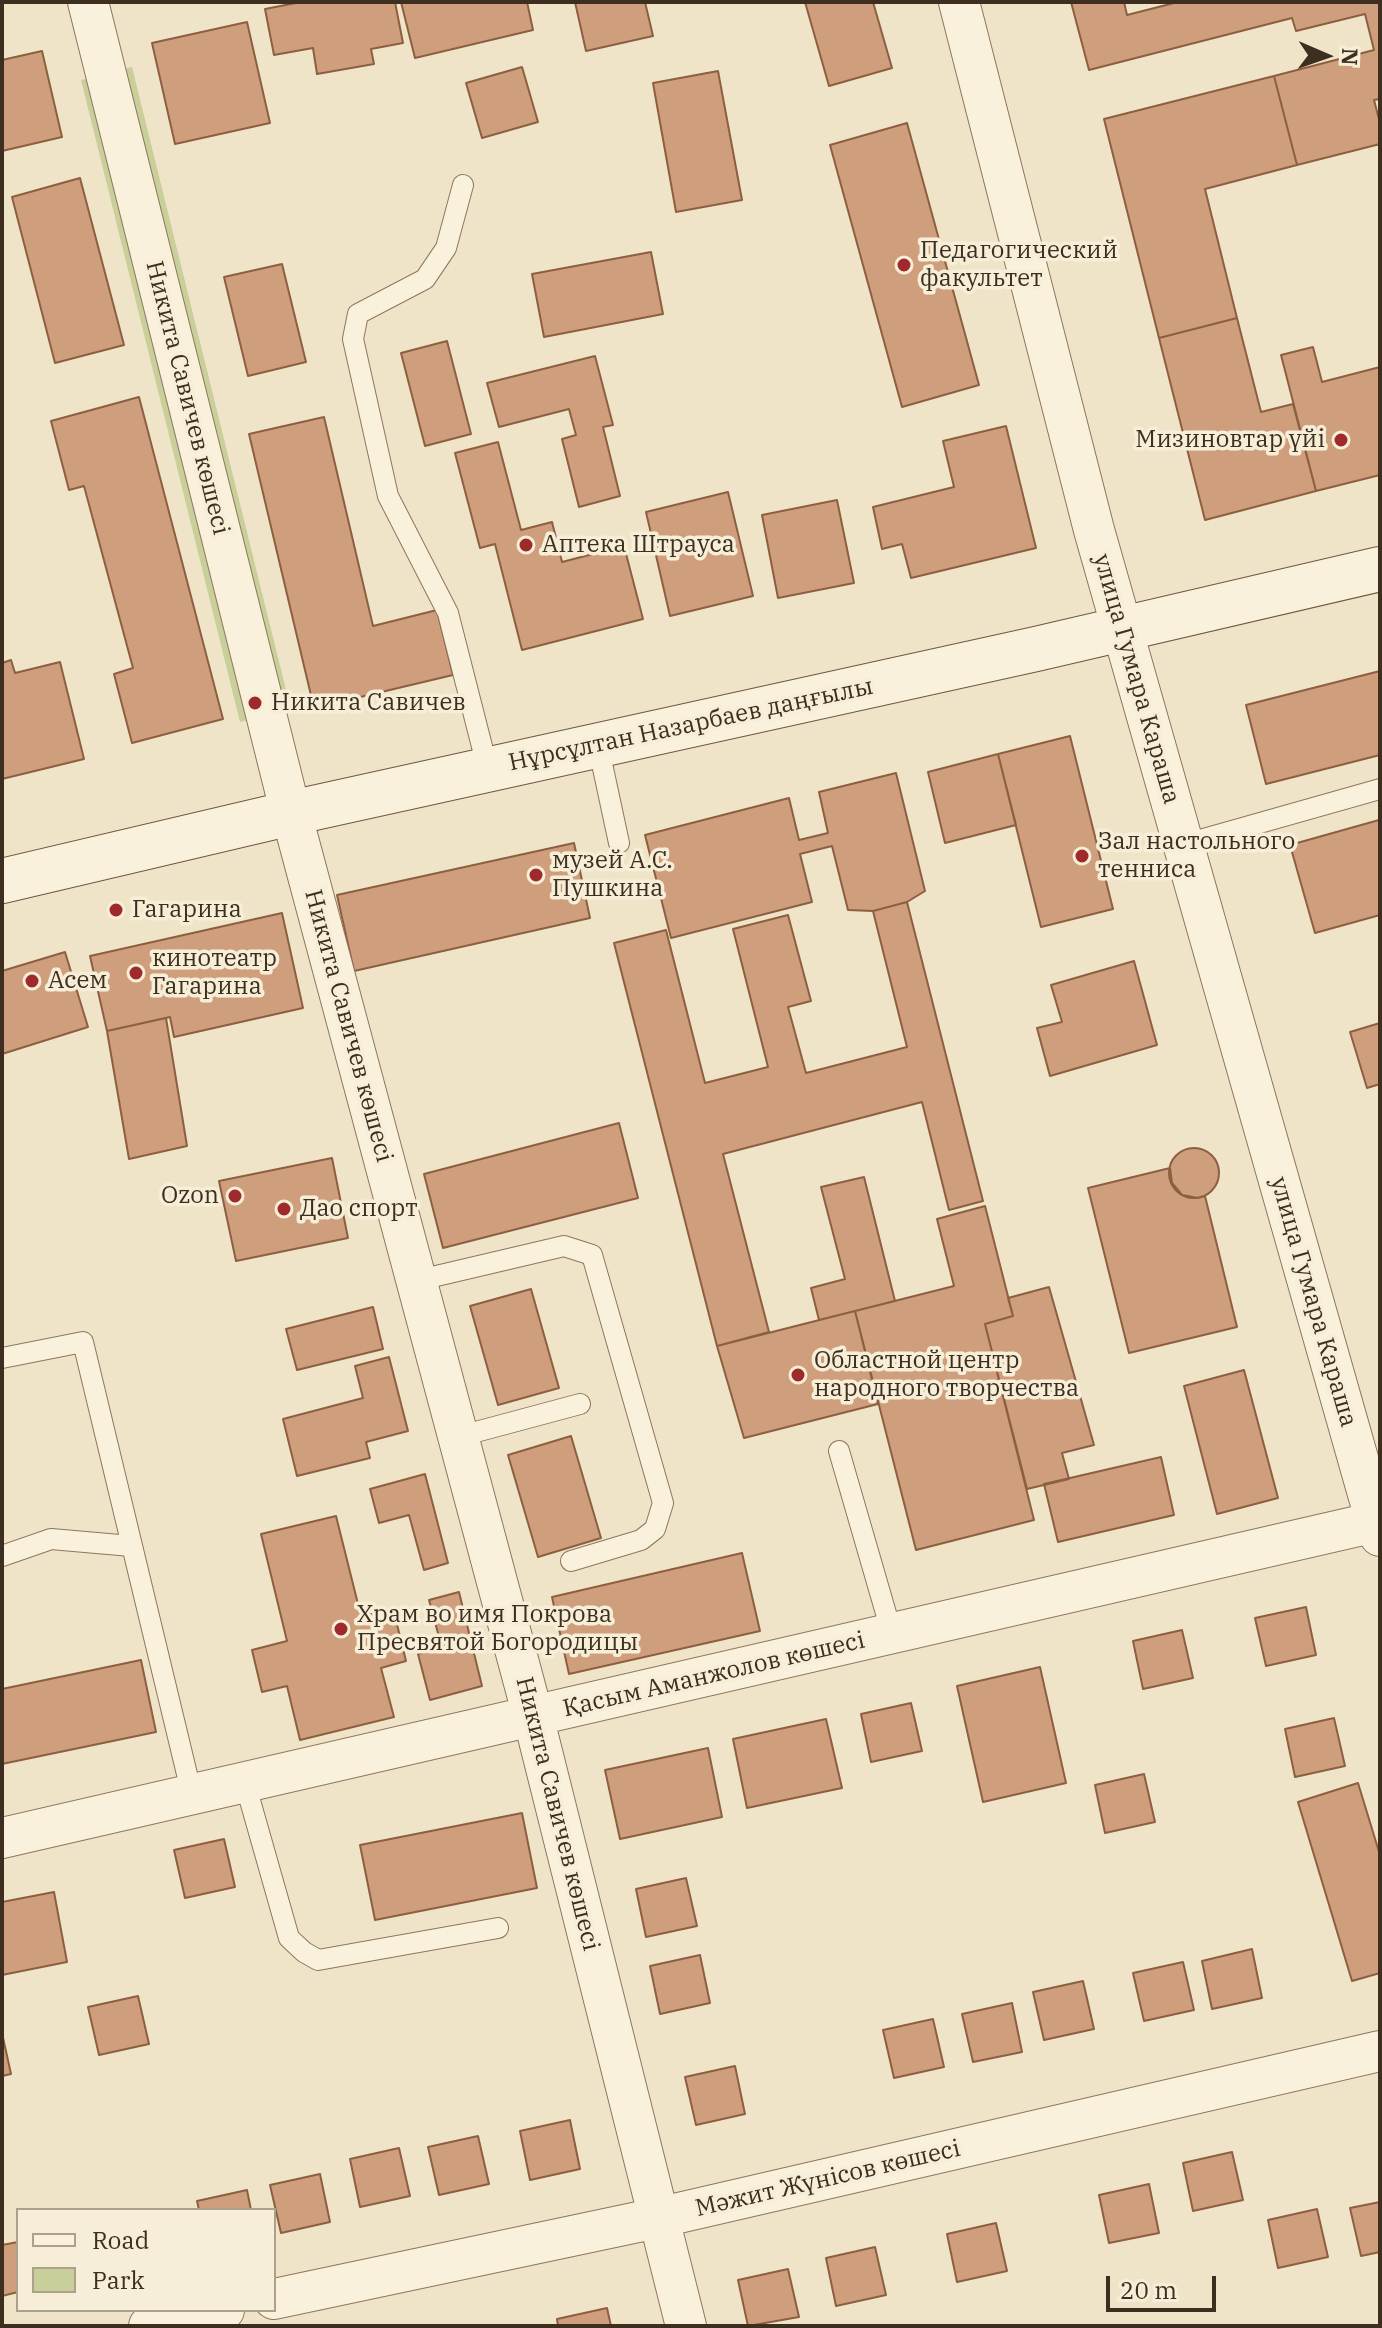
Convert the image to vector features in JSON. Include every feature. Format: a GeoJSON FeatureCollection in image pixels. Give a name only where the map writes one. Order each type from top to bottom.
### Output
{"type":"FeatureCollection","features":[{"type":"Feature","properties":{"kind":"main road","name":"Нұрсұлтан Назарбаев даңғылы"},"geometry":{"type":"LineString","coordinates":[[2,881],[288,802],[488,770],[1380,569]]}},
{"type":"Feature","properties":{"kind":"street","name":"Никита Савичев көшесі"},"geometry":{"type":"LineString","coordinates":[[88,2],[288,802],[533,1716],[686,2326]]}},
{"type":"Feature","properties":{"kind":"street","name":"улица Гумара Караша"},"geometry":{"type":"LineString","coordinates":[[959,2],[1121,628],[1379,1526]]}},
{"type":"Feature","properties":{"kind":"street","name":"Қасым Аманжолов көшесі"},"geometry":{"type":"LineString","coordinates":[[2,1838],[1379,1526]]}},
{"type":"Feature","properties":{"kind":"street","name":"Мәжит Жүнісов көшесі"},"geometry":{"type":"LineString","coordinates":[[276,2299],[657,2218],[1380,2051]]}},
{"type":"Feature","properties":{"kind":"street"},"geometry":{"type":"LineString","coordinates":[[149,2326],[215,2312]]}},
{"type":"Feature","properties":{"kind":"lane"},"geometry":{"type":"LineString","coordinates":[[463,185],[446,248],[425,279],[358,314],[353,339],[388,496],[448,613],[488,770]]}},
{"type":"Feature","properties":{"kind":"lane"},"geometry":{"type":"LineString","coordinates":[[598,745],[619,843]]}},
{"type":"Feature","properties":{"kind":"lane"},"geometry":{"type":"LineString","coordinates":[[1182,845],[1380,789]]}},
{"type":"Feature","properties":{"kind":"lane"},"geometry":{"type":"LineString","coordinates":[[415,1281],[564,1246],[592,1255],[663,1503],[655,1529],[641,1540],[571,1561]]}},
{"type":"Feature","properties":{"kind":"lane"},"geometry":{"type":"LineString","coordinates":[[2,1358],[83,1342],[192,1795]]}},
{"type":"Feature","properties":{"kind":"lane"},"geometry":{"type":"LineString","coordinates":[[457,1437],[580,1404]]}},
{"type":"Feature","properties":{"kind":"lane"},"geometry":{"type":"LineString","coordinates":[[839,1451],[892,1634]]}},
{"type":"Feature","properties":{"kind":"lane"},"geometry":{"type":"LineString","coordinates":[[2,1556],[51,1539],[131,1546]]}},
{"type":"Feature","properties":{"kind":"lane"},"geometry":{"type":"LineString","coordinates":[[245,1783],[289,1938],[304,1952],[318,1960],[498,1928]]}},
{"type":"Feature","properties":{"kind":"green space"},"geometry":{"type":"Polygon","coordinates":[[[132,67],[291,710],[240,722],[81,80],[132,67]]]}},
{"type":"Feature","properties":{"kind":"building"},"geometry":{"type":"Polygon","coordinates":[[[301,2],[395,2],[403,43],[371,49],[374,64],[317,74],[313,48],[274,55],[265,9],[301,2]]]}},
{"type":"Feature","properties":{"kind":"building"},"geometry":{"type":"Polygon","coordinates":[[[401,2],[527,2],[533,30],[415,58],[401,2]]]}},
{"type":"Feature","properties":{"kind":"building"},"geometry":{"type":"Polygon","coordinates":[[[575,2],[645,2],[653,36],[586,51],[575,2]]]}},
{"type":"Feature","properties":{"kind":"building"},"geometry":{"type":"Polygon","coordinates":[[[805,2],[873,2],[892,68],[829,86],[805,2]]]}},
{"type":"Feature","properties":{"kind":"building"},"geometry":{"type":"Polygon","coordinates":[[[1071,2],[1124,2],[1127,15],[1178,2],[1380,2],[1380,99],[1374,100],[1380,123],[1380,144],[1297,165],[1274,76],[1374,50],[1365,14],[1296,31],[1292,18],[1089,70],[1071,2]]]}},
{"type":"Feature","properties":{"kind":"building"},"geometry":{"type":"Polygon","coordinates":[[[247,22],[270,123],[175,144],[152,43],[247,22]]]}},
{"type":"Feature","properties":{"kind":"building"},"geometry":{"type":"Polygon","coordinates":[[[42,51],[62,137],[2,151],[2,60],[42,51]]]}},
{"type":"Feature","properties":{"kind":"building"},"geometry":{"type":"Polygon","coordinates":[[[522,67],[538,122],[482,138],[466,83],[522,67]]]}},
{"type":"Feature","properties":{"kind":"building"},"geometry":{"type":"Polygon","coordinates":[[[718,71],[742,200],[676,212],[653,83],[718,71]]]}},
{"type":"Feature","properties":{"kind":"building"},"geometry":{"type":"Polygon","coordinates":[[[1274,76],[1297,165],[1205,189],[1237,318],[1159,338],[1104,119],[1274,76]]]}},
{"type":"Feature","properties":{"kind":"building"},"geometry":{"type":"Polygon","coordinates":[[[907,123],[979,385],[902,407],[830,145],[907,123]]]}},
{"type":"Feature","properties":{"kind":"building"},"geometry":{"type":"Polygon","coordinates":[[[80,178],[124,345],[55,363],[12,197],[80,178]]]}},
{"type":"Feature","properties":{"kind":"building"},"geometry":{"type":"Polygon","coordinates":[[[651,252],[663,314],[544,337],[532,274],[651,252]]]}},
{"type":"Feature","properties":{"kind":"building"},"geometry":{"type":"Polygon","coordinates":[[[282,264],[306,362],[248,376],[224,277],[282,264]]]}},
{"type":"Feature","properties":{"kind":"building"},"geometry":{"type":"Polygon","coordinates":[[[1237,318],[1261,412],[1293,404],[1316,491],[1205,520],[1159,338],[1237,318]]]}},
{"type":"Feature","properties":{"kind":"building"},"geometry":{"type":"Polygon","coordinates":[[[447,341],[471,434],[425,446],[401,353],[447,341]]]}},
{"type":"Feature","properties":{"kind":"building","name":"Мизиновтар үйі"},"geometry":{"type":"Polygon","coordinates":[[[1313,347],[1322,382],[1380,367],[1380,475],[1316,491],[1281,355],[1313,347]]]}},
{"type":"Feature","properties":{"kind":"building"},"geometry":{"type":"Polygon","coordinates":[[[595,356],[613,425],[603,427],[620,496],[579,507],[562,439],[576,435],[569,409],[499,427],[487,383],[595,356]]]}},
{"type":"Feature","properties":{"kind":"building"},"geometry":{"type":"Polygon","coordinates":[[[139,397],[223,719],[132,743],[114,674],[133,668],[84,486],[69,490],[51,421],[139,397]]]}},
{"type":"Feature","properties":{"kind":"building"},"geometry":{"type":"Polygon","coordinates":[[[324,417],[373,626],[437,610],[453,675],[314,708],[249,434],[324,417]]]}},
{"type":"Feature","properties":{"kind":"building"},"geometry":{"type":"Polygon","coordinates":[[[1006,426],[1036,548],[911,578],[902,544],[882,549],[873,507],[954,487],[943,441],[1006,426]]]}},
{"type":"Feature","properties":{"kind":"building","name":"Аптека Штрауса"},"geometry":{"type":"Polygon","coordinates":[[[498,442],[521,530],[552,522],[562,562],[624,546],[643,619],[522,650],[495,544],[480,548],[455,453],[498,442]]]}},
{"type":"Feature","properties":{"kind":"building"},"geometry":{"type":"Polygon","coordinates":[[[728,492],[753,596],[670,616],[646,512],[728,492]]]}},
{"type":"Feature","properties":{"kind":"building"},"geometry":{"type":"Polygon","coordinates":[[[837,500],[854,583],[778,598],[762,515],[837,500]]]}},
{"type":"Feature","properties":{"kind":"building"},"geometry":{"type":"Polygon","coordinates":[[[11,660],[15,673],[60,662],[84,759],[2,779],[2,663],[11,660]]]}},
{"type":"Feature","properties":{"kind":"building"},"geometry":{"type":"Polygon","coordinates":[[[1380,671],[1380,755],[1266,784],[1246,705],[1380,671]]]}},
{"type":"Feature","properties":{"kind":"building"},"geometry":{"type":"Polygon","coordinates":[[[1070,736],[1113,909],[1041,927],[998,754],[1070,736]]]}},
{"type":"Feature","properties":{"kind":"building"},"geometry":{"type":"Polygon","coordinates":[[[998,754],[1016,825],[945,843],[928,772],[998,754]]]}},
{"type":"Feature","properties":{"kind":"building"},"geometry":{"type":"Polygon","coordinates":[[[896,773],[925,891],[907,902],[873,911],[848,910],[832,846],[800,854],[812,902],[671,938],[645,835],[789,798],[799,840],[828,833],[819,792],[896,773]]]}},
{"type":"Feature","properties":{"kind":"building"},"geometry":{"type":"Polygon","coordinates":[[[1379,820],[1380,915],[1315,933],[1290,845],[1379,820]]]}},
{"type":"Feature","properties":{"kind":"building"},"geometry":{"type":"Polygon","coordinates":[[[574,843],[590,918],[354,971],[337,895],[574,843]]]}},
{"type":"Feature","properties":{"kind":"building"},"geometry":{"type":"Polygon","coordinates":[[[907,902],[983,1201],[949,1210],[922,1102],[723,1154],[769,1332],[717,1346],[614,943],[666,930],[705,1083],[768,1067],[733,929],[788,915],[811,1001],[788,1007],[806,1073],[907,1047],[873,911],[907,902]]]}},
{"type":"Feature","properties":{"kind":"building"},"geometry":{"type":"Polygon","coordinates":[[[282,913],[303,1008],[174,1037],[170,1017],[107,1031],[90,956],[282,913]]]}},
{"type":"Feature","properties":{"kind":"building"},"geometry":{"type":"Polygon","coordinates":[[[65,952],[88,1027],[2,1054],[2,971],[65,952]]]}},
{"type":"Feature","properties":{"kind":"building"},"geometry":{"type":"Polygon","coordinates":[[[1134,961],[1157,1045],[1050,1076],[1037,1028],[1062,1022],[1051,985],[1134,961]]]}},
{"type":"Feature","properties":{"kind":"building"},"geometry":{"type":"Polygon","coordinates":[[[166,1018],[187,1146],[129,1159],[107,1031],[166,1018]]]}},
{"type":"Feature","properties":{"kind":"building"},"geometry":{"type":"Polygon","coordinates":[[[1380,1023],[1380,1084],[1367,1088],[1350,1032],[1380,1023]]]}},
{"type":"Feature","properties":{"kind":"building"},"geometry":{"type":"Polygon","coordinates":[[[619,1123],[638,1198],[443,1248],[424,1174],[619,1123]]]}},
{"type":"Feature","properties":{"kind":"building"},"geometry":{"type":"Polygon","coordinates":[[[1194,1148],[1212,1155],[1219,1173],[1212,1191],[1194,1198],[1176,1191],[1169,1173],[1176,1155],[1194,1148]]]}},
{"type":"Feature","properties":{"kind":"building","name":"Дао спорт"},"geometry":{"type":"Polygon","coordinates":[[[332,1158],[348,1238],[236,1261],[219,1181],[332,1158]]]}},
{"type":"Feature","properties":{"kind":"building"},"geometry":{"type":"Polygon","coordinates":[[[1170,1168],[1172,1183],[1182,1195],[1205,1196],[1237,1327],[1129,1353],[1088,1188],[1170,1168]]]}},
{"type":"Feature","properties":{"kind":"building"},"geometry":{"type":"Polygon","coordinates":[[[864,1177],[895,1301],[819,1320],[811,1288],[845,1279],[821,1187],[864,1177]]]}},
{"type":"Feature","properties":{"kind":"building"},"geometry":{"type":"Polygon","coordinates":[[[985,1206],[1013,1316],[985,1324],[1034,1520],[916,1550],[855,1311],[954,1286],[937,1219],[985,1206]]]}},
{"type":"Feature","properties":{"kind":"building"},"geometry":{"type":"Polygon","coordinates":[[[1049,1287],[1094,1445],[1062,1453],[1069,1479],[1027,1489],[985,1324],[1013,1316],[1008,1298],[1049,1287]]]}},
{"type":"Feature","properties":{"kind":"building"},"geometry":{"type":"Polygon","coordinates":[[[531,1289],[559,1388],[498,1405],[470,1306],[531,1289]]]}},
{"type":"Feature","properties":{"kind":"building"},"geometry":{"type":"Polygon","coordinates":[[[373,1307],[383,1349],[297,1370],[286,1329],[373,1307]]]}},
{"type":"Feature","properties":{"kind":"building","name":"Областной центр народного творчества"},"geometry":{"type":"Polygon","coordinates":[[[855,1311],[878,1404],[744,1438],[717,1346],[855,1311]]]}},
{"type":"Feature","properties":{"kind":"building"},"geometry":{"type":"Polygon","coordinates":[[[389,1357],[408,1431],[366,1442],[370,1458],[297,1476],[283,1419],[363,1398],[355,1366],[389,1357]]]}},
{"type":"Feature","properties":{"kind":"building"},"geometry":{"type":"Polygon","coordinates":[[[1244,1370],[1278,1498],[1217,1514],[1184,1386],[1244,1370]]]}},
{"type":"Feature","properties":{"kind":"building"},"geometry":{"type":"Polygon","coordinates":[[[571,1436],[601,1538],[538,1557],[508,1455],[571,1436]]]}},
{"type":"Feature","properties":{"kind":"building"},"geometry":{"type":"Polygon","coordinates":[[[1161,1457],[1174,1515],[1058,1542],[1044,1484],[1161,1457]]]}},
{"type":"Feature","properties":{"kind":"building"},"geometry":{"type":"Polygon","coordinates":[[[425,1474],[448,1563],[424,1570],[409,1515],[379,1523],[370,1489],[425,1474]]]}},
{"type":"Feature","properties":{"kind":"building","name":"Храм во имя Покрова Пресвятой Богородицы"},"geometry":{"type":"Polygon","coordinates":[[[336,1516],[361,1616],[393,1608],[406,1661],[381,1668],[394,1717],[300,1740],[287,1686],[262,1692],[252,1650],[287,1641],[261,1534],[336,1516]]]}},
{"type":"Feature","properties":{"kind":"building"},"geometry":{"type":"Polygon","coordinates":[[[742,1553],[760,1631],[569,1674],[552,1597],[742,1553]]]}},
{"type":"Feature","properties":{"kind":"building"},"geometry":{"type":"Polygon","coordinates":[[[459,1592],[482,1686],[430,1700],[418,1654],[442,1648],[429,1600],[459,1592]]]}},
{"type":"Feature","properties":{"kind":"building"},"geometry":{"type":"Polygon","coordinates":[[[1306,1607],[1316,1655],[1266,1666],[1255,1618],[1306,1607]]]}},
{"type":"Feature","properties":{"kind":"building"},"geometry":{"type":"Polygon","coordinates":[[[1182,1630],[1193,1678],[1143,1689],[1133,1641],[1182,1630]]]}},
{"type":"Feature","properties":{"kind":"building"},"geometry":{"type":"Polygon","coordinates":[[[141,1660],[156,1732],[2,1764],[2,1689],[141,1660]]]}},
{"type":"Feature","properties":{"kind":"building"},"geometry":{"type":"Polygon","coordinates":[[[1040,1667],[1066,1783],[983,1802],[957,1686],[1040,1667]]]}},
{"type":"Feature","properties":{"kind":"building"},"geometry":{"type":"Polygon","coordinates":[[[911,1703],[922,1751],[871,1762],[861,1714],[911,1703]]]}},
{"type":"Feature","properties":{"kind":"building"},"geometry":{"type":"Polygon","coordinates":[[[1334,1718],[1345,1766],[1295,1777],[1285,1729],[1334,1718]]]}},
{"type":"Feature","properties":{"kind":"building"},"geometry":{"type":"Polygon","coordinates":[[[826,1719],[842,1788],[747,1808],[733,1739],[826,1719]]]}},
{"type":"Feature","properties":{"kind":"building"},"geometry":{"type":"Polygon","coordinates":[[[708,1748],[722,1817],[620,1839],[605,1770],[708,1748]]]}},
{"type":"Feature","properties":{"kind":"building"},"geometry":{"type":"Polygon","coordinates":[[[1144,1774],[1155,1822],[1105,1833],[1095,1785],[1144,1774]]]}},
{"type":"Feature","properties":{"kind":"building"},"geometry":{"type":"Polygon","coordinates":[[[1358,1783],[1380,1855],[1380,1973],[1352,1981],[1298,1802],[1358,1783]]]}},
{"type":"Feature","properties":{"kind":"building"},"geometry":{"type":"Polygon","coordinates":[[[522,1813],[537,1888],[375,1920],[360,1845],[522,1813]]]}},
{"type":"Feature","properties":{"kind":"building"},"geometry":{"type":"Polygon","coordinates":[[[224,1839],[235,1887],[185,1898],[174,1850],[224,1839]]]}},
{"type":"Feature","properties":{"kind":"building"},"geometry":{"type":"Polygon","coordinates":[[[686,1878],[697,1926],[646,1937],[636,1889],[686,1878]]]}},
{"type":"Feature","properties":{"kind":"building"},"geometry":{"type":"Polygon","coordinates":[[[54,1892],[67,1962],[2,1975],[2,1902],[54,1892]]]}},
{"type":"Feature","properties":{"kind":"building"},"geometry":{"type":"Polygon","coordinates":[[[1252,1949],[1262,1998],[1212,2009],[1202,1961],[1252,1949]]]}},
{"type":"Feature","properties":{"kind":"building"},"geometry":{"type":"Polygon","coordinates":[[[700,1955],[710,2003],[660,2014],[650,1966],[700,1955]]]}},
{"type":"Feature","properties":{"kind":"building"},"geometry":{"type":"Polygon","coordinates":[[[1183,1962],[1194,2010],[1144,2021],[1133,1973],[1183,1962]]]}},
{"type":"Feature","properties":{"kind":"building"},"geometry":{"type":"Polygon","coordinates":[[[1083,1981],[1094,2029],[1044,2040],[1033,1992],[1083,1981]]]}},
{"type":"Feature","properties":{"kind":"building"},"geometry":{"type":"Polygon","coordinates":[[[138,1996],[149,2044],[99,2055],[88,2007],[138,1996]]]}},
{"type":"Feature","properties":{"kind":"building"},"geometry":{"type":"Polygon","coordinates":[[[1012,2003],[1022,2052],[973,2062],[962,2014],[1012,2003]]]}},
{"type":"Feature","properties":{"kind":"building"},"geometry":{"type":"Polygon","coordinates":[[[933,2019],[944,2067],[894,2078],[883,2030],[933,2019]]]}},
{"type":"Feature","properties":{"kind":"building"},"geometry":{"type":"Polygon","coordinates":[[[2,2033],[11,2074],[2,2076],[2,2033]]]}},
{"type":"Feature","properties":{"kind":"building"},"geometry":{"type":"Polygon","coordinates":[[[735,2066],[745,2114],[696,2125],[685,2077],[735,2066]]]}},
{"type":"Feature","properties":{"kind":"building"},"geometry":{"type":"Polygon","coordinates":[[[570,2120],[580,2169],[530,2180],[520,2131],[570,2120]]]}},
{"type":"Feature","properties":{"kind":"building"},"geometry":{"type":"Polygon","coordinates":[[[478,2136],[489,2184],[439,2195],[428,2147],[478,2136]]]}},
{"type":"Feature","properties":{"kind":"building"},"geometry":{"type":"Polygon","coordinates":[[[399,2148],[410,2196],[360,2207],[350,2159],[399,2148]]]}},
{"type":"Feature","properties":{"kind":"building"},"geometry":{"type":"Polygon","coordinates":[[[1232,2152],[1243,2200],[1193,2211],[1183,2163],[1232,2152]]]}},
{"type":"Feature","properties":{"kind":"building"},"geometry":{"type":"Polygon","coordinates":[[[320,2174],[330,2222],[281,2233],[270,2185],[320,2174]]]}},
{"type":"Feature","properties":{"kind":"building"},"geometry":{"type":"Polygon","coordinates":[[[1149,2184],[1159,2233],[1109,2243],[1099,2195],[1149,2184]]]}},
{"type":"Feature","properties":{"kind":"building"},"geometry":{"type":"Polygon","coordinates":[[[247,2190],[251,2208],[199,2208],[197,2201],[247,2190]]]}},
{"type":"Feature","properties":{"kind":"building"},"geometry":{"type":"Polygon","coordinates":[[[1380,2202],[1380,2252],[1361,2256],[1350,2208],[1380,2202]]]}},
{"type":"Feature","properties":{"kind":"building"},"geometry":{"type":"Polygon","coordinates":[[[1317,2209],[1328,2257],[1278,2268],[1268,2220],[1317,2209]]]}},
{"type":"Feature","properties":{"kind":"building"},"geometry":{"type":"Polygon","coordinates":[[[996,2223],[1007,2271],[957,2282],[947,2234],[996,2223]]]}},
{"type":"Feature","properties":{"kind":"building"},"geometry":{"type":"Polygon","coordinates":[[[16,2242],[16,2292],[2,2296],[2,2245],[16,2242]]]}},
{"type":"Feature","properties":{"kind":"building"},"geometry":{"type":"Polygon","coordinates":[[[875,2247],[886,2295],[836,2306],[826,2258],[875,2247]]]}},
{"type":"Feature","properties":{"kind":"building"},"geometry":{"type":"Polygon","coordinates":[[[788,2269],[799,2317],[748,2326],[738,2280],[788,2269]]]}},
{"type":"Feature","properties":{"kind":"building"},"geometry":{"type":"Polygon","coordinates":[[[607,2308],[611,2326],[558,2326],[557,2319],[607,2308]]]}},
{"type":"Feature","properties":{"kind":"place","name":"Педагогический факультет"},"geometry":{"type":"Point","coordinates":[904,265]}},
{"type":"Feature","properties":{"kind":"place","name":"Мизиновтар үйі"},"geometry":{"type":"Point","coordinates":[1341,440]}},
{"type":"Feature","properties":{"kind":"place","name":"Аптека Штрауса"},"geometry":{"type":"Point","coordinates":[526,545]}},
{"type":"Feature","properties":{"kind":"place","name":"Никита Савичев"},"geometry":{"type":"Point","coordinates":[255,703]}},
{"type":"Feature","properties":{"kind":"place","name":"Зал настольного тенниса"},"geometry":{"type":"Point","coordinates":[1082,856]}},
{"type":"Feature","properties":{"kind":"place","name":"музей А.С. Пушкина"},"geometry":{"type":"Point","coordinates":[536,875]}},
{"type":"Feature","properties":{"kind":"place","name":"Гагарина"},"geometry":{"type":"Point","coordinates":[116,910]}},
{"type":"Feature","properties":{"kind":"place","name":"кинотеатр Гагарина"},"geometry":{"type":"Point","coordinates":[136,973]}},
{"type":"Feature","properties":{"kind":"place","name":"Асем"},"geometry":{"type":"Point","coordinates":[32,981]}},
{"type":"Feature","properties":{"kind":"place","name":"Ozon"},"geometry":{"type":"Point","coordinates":[235,1196]}},
{"type":"Feature","properties":{"kind":"place","name":"Дао спорт"},"geometry":{"type":"Point","coordinates":[284,1209]}},
{"type":"Feature","properties":{"kind":"place","name":"Областной центр народного творчества"},"geometry":{"type":"Point","coordinates":[798,1375]}},
{"type":"Feature","properties":{"kind":"place","name":"Храм во имя Покрова Пресвятой Богородицы"},"geometry":{"type":"Point","coordinates":[341,1629]}}]}
